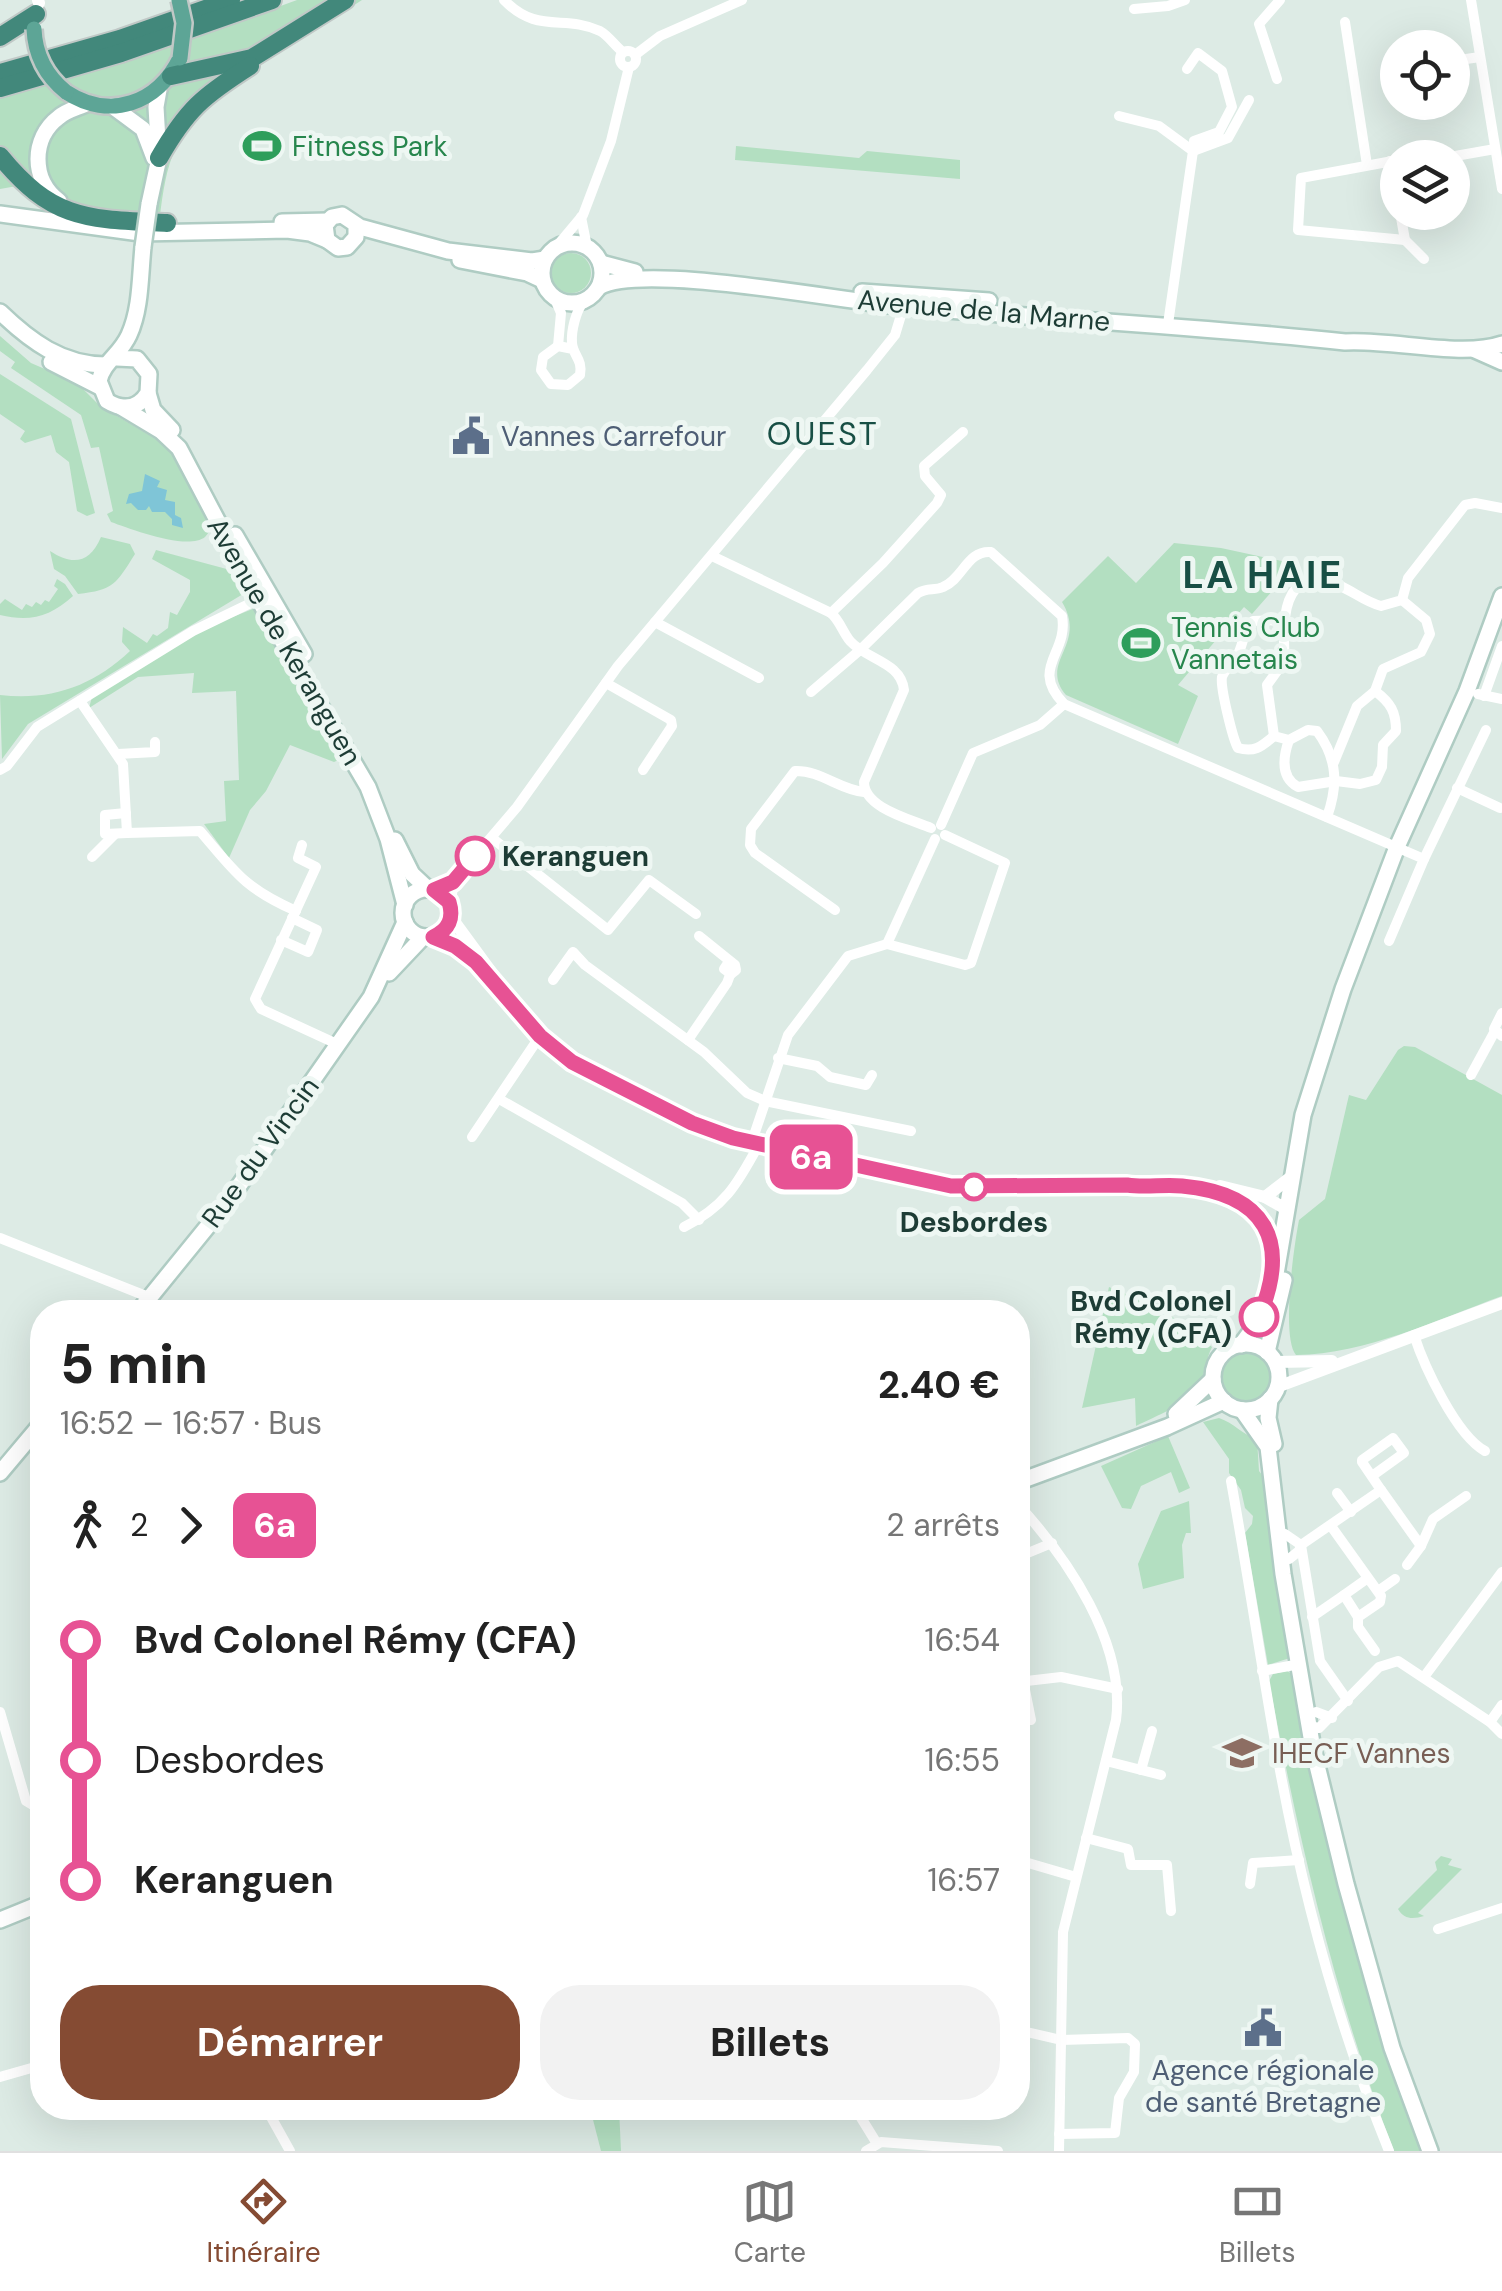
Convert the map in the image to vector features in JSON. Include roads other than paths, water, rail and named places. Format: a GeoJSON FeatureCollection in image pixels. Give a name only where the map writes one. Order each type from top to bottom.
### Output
{"type":"FeatureCollection","features":[{"type":"Feature","properties":{"kind":"highway"},"geometry":{"type":"LineString","coordinates":[[0,74],[120,39],[232,0]]}},
{"type":"Feature","properties":{"kind":"highway"},"geometry":{"type":"LineString","coordinates":[[0,88],[139,47],[272,0]]}},
{"type":"Feature","properties":{"kind":"highway"},"geometry":{"type":"LineString","coordinates":[[165,83],[243,61],[345,0]]}},
{"type":"Feature","properties":{"kind":"highway"},"geometry":{"type":"LineString","coordinates":[[0,37],[38,9]]}},
{"type":"Feature","properties":{"kind":"highway"},"geometry":{"type":"LineString","coordinates":[[159,158],[195,104],[265,56],[273,46]]}},
{"type":"Feature","properties":{"kind":"highway"},"geometry":{"type":"LineString","coordinates":[[0,156],[40,198],[65,211],[109,220],[167,224]]}},
{"type":"Feature","properties":{"kind":"main road"},"geometry":{"type":"LineString","coordinates":[[135,320],[100,375],[100,387],[107,401],[121,408],[134,406],[148,393],[150,374],[142,363],[135,320],[149,204],[159,158],[156,107],[180,58],[184,23],[178,0]]}},
{"type":"Feature","properties":{"kind":"main road"},"geometry":{"type":"LineString","coordinates":[[38,9],[38,53],[44,68],[66,92],[88,103],[112,106],[136,102],[165,83]]}},
{"type":"Feature","properties":{"kind":"main road"},"geometry":{"type":"LineString","coordinates":[[88,103],[59,117],[43,136],[38,162],[46,188],[55,198],[80,210],[202,226]]}},
{"type":"Feature","properties":{"kind":"main road"},"geometry":{"type":"LineString","coordinates":[[112,106],[136,122],[147,136],[154,160],[154,182]]}},
{"type":"Feature","properties":{"kind":"main road"},"geometry":{"type":"LineString","coordinates":[[0,204],[36,219]]}},
{"type":"Feature","properties":{"kind":"main road"},"geometry":{"type":"LineString","coordinates":[[0,214],[170,235],[287,230],[310,233],[342,248],[355,233]]}},
{"type":"Feature","properties":{"kind":"main road"},"geometry":{"type":"LineString","coordinates":[[116,230],[328,221],[342,215],[355,233],[468,263],[527,273],[542,280],[555,299],[574,304],[583,302],[599,287],[600,263],[587,247],[572,243],[558,246],[545,259],[542,280]]}},
{"type":"Feature","properties":{"kind":"main road"},"geometry":{"type":"LineString","coordinates":[[327,240],[324,230],[328,221]]}},
{"type":"Feature","properties":{"kind":"main road"},"geometry":{"type":"LineString","coordinates":[[355,233],[465,254],[545,259]]}},
{"type":"Feature","properties":{"kind":"main road","name":"Avenue de la Marne"},"geometry":{"type":"LineString","coordinates":[[600,263],[640,273],[905,301]]}},
{"type":"Feature","properties":{"kind":"main road","name":"Avenue de la Marne"},"geometry":{"type":"LineString","coordinates":[[599,287],[628,278],[698,282],[1346,334],[1370,340],[1471,349],[1502,344]]}},
{"type":"Feature","properties":{"kind":"main road"},"geometry":{"type":"LineString","coordinates":[[0,312],[49,351],[88,364],[130,357],[142,363]]}},
{"type":"Feature","properties":{"kind":"main road"},"geometry":{"type":"LineString","coordinates":[[0,325],[33,354],[100,387]]}},
{"type":"Feature","properties":{"kind":"main road","name":"Avenue de la Marne"},"geometry":{"type":"LineString","coordinates":[[1471,349],[1502,362]]}},
{"type":"Feature","properties":{"kind":"main road","name":"Avenue de Keranguen"},"geometry":{"type":"LineString","coordinates":[[148,393],[153,410],[179,436],[343,720],[412,874],[431,890]]}},
{"type":"Feature","properties":{"kind":"main road","name":"Avenue de Keranguen"},"geometry":{"type":"LineString","coordinates":[[121,408],[161,430],[179,448],[259,599],[368,787],[388,839],[405,905]]}},
{"type":"Feature","properties":{"kind":"main road"},"geometry":{"type":"LineString","coordinates":[[1241,1345],[1255,1326],[1272,1288],[1303,1115],[1343,989],[1398,848],[1467,691],[1502,596]]}},
{"type":"Feature","properties":{"kind":"main road"},"geometry":{"type":"LineString","coordinates":[[431,890],[444,896],[451,913],[446,929],[428,937],[409,929],[405,905],[414,893],[431,890]]}},
{"type":"Feature","properties":{"kind":"main road","name":"Rue du Vincin"},"geometry":{"type":"LineString","coordinates":[[150,1298],[229,1200],[376,987],[405,922]]}},
{"type":"Feature","properties":{"kind":"main road","name":"Rue du Vincin"},"geometry":{"type":"LineString","coordinates":[[376,987],[428,937]]}},
{"type":"Feature","properties":{"kind":"main road"},"geometry":{"type":"LineString","coordinates":[[1318,1074],[1271,1357],[1273,1393],[1268,1418],[1319,1721],[1323,1784],[1346,1884],[1392,2048],[1430,2151]]}},
{"type":"Feature","properties":{"kind":"main road"},"geometry":{"type":"LineString","coordinates":[[1286,1209],[1291,1232]]}},
{"type":"Feature","properties":{"kind":"main road"},"geometry":{"type":"LineString","coordinates":[[1271,1357],[1250,1345],[1241,1345],[1223,1354],[1213,1379],[1224,1402],[1242,1410],[1268,1447],[1283,1574],[1300,1664],[1319,1721]]}},
{"type":"Feature","properties":{"kind":"main road"},"geometry":{"type":"LineString","coordinates":[[1142,1434],[1187,1406],[1213,1379]]}},
{"type":"Feature","properties":{"kind":"main road"},"geometry":{"type":"LineString","coordinates":[[1242,1410],[1252,1409],[1273,1393]]}},
{"type":"Feature","properties":{"kind":"main road"},"geometry":{"type":"LineString","coordinates":[[1030,1477],[1224,1402]]}},
{"type":"Feature","properties":{"kind":"main road"},"geometry":{"type":"LineString","coordinates":[[0,1472],[30,1437]]}},
{"type":"Feature","properties":{"kind":"main road"},"geometry":{"type":"LineString","coordinates":[[0,1920],[30,1908]]}},
{"type":"Feature","properties":{"kind":"street"},"geometry":{"type":"LineString","coordinates":[[504,0],[529,19],[603,32],[623,52]]}},
{"type":"Feature","properties":{"kind":"street"},"geometry":{"type":"LineString","coordinates":[[635,55],[660,36],[742,0]]}},
{"type":"Feature","properties":{"kind":"street"},"geometry":{"type":"LineString","coordinates":[[1134,9],[1185,0]]}},
{"type":"Feature","properties":{"kind":"street"},"geometry":{"type":"LineString","coordinates":[[1277,79],[1260,24],[1280,0]]}},
{"type":"Feature","properties":{"kind":"street"},"geometry":{"type":"LineString","coordinates":[[1470,0],[1502,190]]}},
{"type":"Feature","properties":{"kind":"street"},"geometry":{"type":"LineString","coordinates":[[1345,22],[1368,166]]}},
{"type":"Feature","properties":{"kind":"street"},"geometry":{"type":"LineString","coordinates":[[558,246],[581,216],[611,141],[629,67],[636,62],[630,51],[623,52]]}},
{"type":"Feature","properties":{"kind":"street"},"geometry":{"type":"LineString","coordinates":[[623,52],[620,62],[629,67]]}},
{"type":"Feature","properties":{"kind":"street"},"geometry":{"type":"LineString","coordinates":[[1168,321],[1194,141],[1219,132],[1232,108],[1222,72],[1198,53],[1186,69]]}},
{"type":"Feature","properties":{"kind":"street"},"geometry":{"type":"LineString","coordinates":[[1470,58],[1480,57]]}},
{"type":"Feature","properties":{"kind":"street"},"geometry":{"type":"LineString","coordinates":[[1193,150],[1228,138],[1249,100]]}},
{"type":"Feature","properties":{"kind":"street"},"geometry":{"type":"LineString","coordinates":[[1118,116],[1159,126],[1193,150]]}},
{"type":"Feature","properties":{"kind":"street"},"geometry":{"type":"LineString","coordinates":[[1470,153],[1495,149]]}},
{"type":"Feature","properties":{"kind":"street"},"geometry":{"type":"LineString","coordinates":[[1380,166],[1301,178],[1298,230],[1405,240]]}},
{"type":"Feature","properties":{"kind":"street"},"geometry":{"type":"LineString","coordinates":[[581,216],[587,247]]}},
{"type":"Feature","properties":{"kind":"street"},"geometry":{"type":"LineString","coordinates":[[1403,230],[1405,240],[1424,260]]}},
{"type":"Feature","properties":{"kind":"street"},"geometry":{"type":"LineString","coordinates":[[555,299],[561,313],[558,346]]}},
{"type":"Feature","properties":{"kind":"street"},"geometry":{"type":"LineString","coordinates":[[431,890],[453,882],[528,794],[654,622],[895,335],[905,301]]}},
{"type":"Feature","properties":{"kind":"street"},"geometry":{"type":"LineString","coordinates":[[573,349],[558,346],[546,352],[541,364],[543,376],[556,386],[568,386],[580,374],[581,361],[573,349],[576,314],[583,302]]}},
{"type":"Feature","properties":{"kind":"street"},"geometry":{"type":"LineString","coordinates":[[830,613],[883,563],[937,503],[941,495],[925,476],[924,466],[964,432]]}},
{"type":"Feature","properties":{"kind":"street"},"geometry":{"type":"LineString","coordinates":[[1402,600],[1408,578],[1465,504],[1502,508]]}},
{"type":"Feature","properties":{"kind":"street"},"geometry":{"type":"LineString","coordinates":[[811,692],[918,593],[925,588],[946,586],[976,554],[988,550],[1062,616],[1063,637],[1050,663],[1048,678],[1064,704],[1424,858]]}},
{"type":"Feature","properties":{"kind":"street"},"geometry":{"type":"LineString","coordinates":[[712,556],[830,613],[860,650],[897,671],[903,679],[904,690],[864,782],[864,792]]}},
{"type":"Feature","properties":{"kind":"street"},"geometry":{"type":"LineString","coordinates":[[1274,736],[1267,685],[1284,660],[1282,620],[1292,593],[1300,584],[1313,580],[1339,586],[1381,606],[1402,600]]}},
{"type":"Feature","properties":{"kind":"street"},"geometry":{"type":"LineString","coordinates":[[0,770],[37,727],[192,631],[259,599]]}},
{"type":"Feature","properties":{"kind":"street"},"geometry":{"type":"LineString","coordinates":[[1334,762],[1358,706],[1376,691],[1382,669],[1421,652],[1430,634],[1426,620],[1402,600]]}},
{"type":"Feature","properties":{"kind":"street"},"geometry":{"type":"LineString","coordinates":[[1274,736],[1259,749],[1248,752],[1238,748],[1222,680],[1226,668],[1237,657],[1245,629],[1253,621],[1282,620]]}},
{"type":"Feature","properties":{"kind":"street"},"geometry":{"type":"LineString","coordinates":[[654,622],[759,678]]}},
{"type":"Feature","properties":{"kind":"street"},"geometry":{"type":"LineString","coordinates":[[1484,696],[1502,646]]}},
{"type":"Feature","properties":{"kind":"street"},"geometry":{"type":"LineString","coordinates":[[606,683],[671,720],[672,726],[643,770]]}},
{"type":"Feature","properties":{"kind":"street"},"geometry":{"type":"LineString","coordinates":[[1289,740],[1284,765],[1292,784],[1314,787],[1336,781],[1370,782],[1380,774],[1383,745],[1396,731],[1394,710],[1376,691]]}},
{"type":"Feature","properties":{"kind":"street"},"geometry":{"type":"LineString","coordinates":[[1467,691],[1502,699]]}},
{"type":"Feature","properties":{"kind":"street"},"geometry":{"type":"LineString","coordinates":[[80,702],[123,764],[126,813],[121,834],[92,856]]}},
{"type":"Feature","properties":{"kind":"street"},"geometry":{"type":"LineString","coordinates":[[888,944],[973,753],[1040,726],[1064,704]]}},
{"type":"Feature","properties":{"kind":"street"},"geometry":{"type":"LineString","coordinates":[[1274,736],[1289,740],[1308,730],[1317,731],[1334,762],[1336,781],[1327,817]]}},
{"type":"Feature","properties":{"kind":"street"},"geometry":{"type":"LineString","coordinates":[[1389,941],[1486,730]]}},
{"type":"Feature","properties":{"kind":"street"},"geometry":{"type":"LineString","coordinates":[[118,754],[154,752],[155,742]]}},
{"type":"Feature","properties":{"kind":"street"},"geometry":{"type":"LineString","coordinates":[[684,1227],[718,1208],[731,1192],[755,1145],[778,1058],[793,1026],[841,962],[852,953],[888,944],[965,965],[971,963],[1005,863],[872,802],[864,792],[809,771],[795,771],[750,836],[755,852],[835,910]]}},
{"type":"Feature","properties":{"kind":"street"},"geometry":{"type":"LineString","coordinates":[[1457,788],[1501,810]]}},
{"type":"Feature","properties":{"kind":"street"},"geometry":{"type":"LineString","coordinates":[[126,813],[105,815],[105,834],[200,831],[245,884],[318,930],[308,952],[281,940]]}},
{"type":"Feature","properties":{"kind":"street"},"geometry":{"type":"LineString","coordinates":[[492,838],[608,930],[651,880],[696,914]]}},
{"type":"Feature","properties":{"kind":"street"},"geometry":{"type":"LineString","coordinates":[[302,844],[298,858],[316,867],[257,993],[256,1004],[337,1044]]}},
{"type":"Feature","properties":{"kind":"street"},"geometry":{"type":"LineString","coordinates":[[453,882],[451,913],[540,1036],[604,1081],[692,1123],[755,1145],[951,1186],[1127,1185],[1149,1180],[1162,1186],[1213,1184],[1265,1197],[1286,1209]]}},
{"type":"Feature","properties":{"kind":"street"},"geometry":{"type":"LineString","coordinates":[[688,1040],[727,983],[729,969],[725,956],[698,936]]}},
{"type":"Feature","properties":{"kind":"street"},"geometry":{"type":"LineString","coordinates":[[428,937],[465,954],[500,985]]}},
{"type":"Feature","properties":{"kind":"street"},"geometry":{"type":"LineString","coordinates":[[553,980],[575,950],[585,965],[688,1040],[747,1092],[765,1101],[912,1131]]}},
{"type":"Feature","properties":{"kind":"street"},"geometry":{"type":"LineString","coordinates":[[1472,1075],[1498,1034],[1502,1013]]}},
{"type":"Feature","properties":{"kind":"street"},"geometry":{"type":"LineString","coordinates":[[472,1137],[540,1036]]}},
{"type":"Feature","properties":{"kind":"street"},"geometry":{"type":"LineString","coordinates":[[778,1058],[818,1066],[830,1077],[866,1085],[872,1075]]}},
{"type":"Feature","properties":{"kind":"street"},"geometry":{"type":"LineString","coordinates":[[499,1099],[677,1200],[699,1220]]}},
{"type":"Feature","properties":{"kind":"street"},"geometry":{"type":"LineString","coordinates":[[1265,1197],[1291,1177]]}},
{"type":"Feature","properties":{"kind":"street"},"geometry":{"type":"LineString","coordinates":[[1182,1186],[1222,1193],[1255,1215],[1272,1245],[1272,1288]]}},
{"type":"Feature","properties":{"kind":"street"},"geometry":{"type":"LineString","coordinates":[[0,1238],[150,1298]]}},
{"type":"Feature","properties":{"kind":"street"},"geometry":{"type":"LineString","coordinates":[[1273,1393],[1502,1303]]}},
{"type":"Feature","properties":{"kind":"street"},"geometry":{"type":"LineString","coordinates":[[1414,1335],[1433,1383],[1472,1442],[1484,1450]]}},
{"type":"Feature","properties":{"kind":"street"},"geometry":{"type":"LineString","coordinates":[[1271,1357],[1321,1362],[1360,1356]]}},
{"type":"Feature","properties":{"kind":"street"},"geometry":{"type":"LineString","coordinates":[[1372,1476],[1421,1546]]}},
{"type":"Feature","properties":{"kind":"street"},"geometry":{"type":"LineString","coordinates":[[1231,1481],[1262,1671],[1299,1860],[1343,2022],[1388,2151]]}},
{"type":"Feature","properties":{"kind":"street"},"geometry":{"type":"LineString","coordinates":[[1289,1559],[1302,1545],[1381,1490]]}},
{"type":"Feature","properties":{"kind":"street"},"geometry":{"type":"LineString","coordinates":[[1337,1493],[1351,1512]]}},
{"type":"Feature","properties":{"kind":"street"},"geometry":{"type":"LineString","coordinates":[[1408,1565],[1434,1519],[1466,1496]]}},
{"type":"Feature","properties":{"kind":"street"},"geometry":{"type":"LineString","coordinates":[[1030,1518],[1052,1543],[1105,1638],[1118,1688],[1116,1720],[1063,1932],[1059,2151]]}},
{"type":"Feature","properties":{"kind":"street"},"geometry":{"type":"LineString","coordinates":[[1331,1526],[1378,1592],[1380,1602],[1358,1617]]}},
{"type":"Feature","properties":{"kind":"street"},"geometry":{"type":"LineString","coordinates":[[1285,1534],[1302,1545],[1320,1661],[1348,1700]]}},
{"type":"Feature","properties":{"kind":"street"},"geometry":{"type":"LineString","coordinates":[[1030,1551],[1052,1543]]}},
{"type":"Feature","properties":{"kind":"street"},"geometry":{"type":"LineString","coordinates":[[1424,1676],[1502,1572]]}},
{"type":"Feature","properties":{"kind":"street"},"geometry":{"type":"LineString","coordinates":[[1312,1617],[1368,1578]]}},
{"type":"Feature","properties":{"kind":"street"},"geometry":{"type":"LineString","coordinates":[[1378,1592],[1395,1579]]}},
{"type":"Feature","properties":{"kind":"street"},"geometry":{"type":"LineString","coordinates":[[1344,1595],[1358,1617],[1358,1627],[1375,1651]]}},
{"type":"Feature","properties":{"kind":"street"},"geometry":{"type":"LineString","coordinates":[[1319,1721],[1388,1662],[1404,1663],[1502,1734]]}},
{"type":"Feature","properties":{"kind":"street"},"geometry":{"type":"LineString","coordinates":[[1262,1671],[1300,1664]]}},
{"type":"Feature","properties":{"kind":"street"},"geometry":{"type":"LineString","coordinates":[[1030,1680],[1070,1678],[1118,1688]]}},
{"type":"Feature","properties":{"kind":"street"},"geometry":{"type":"LineString","coordinates":[[1490,1722],[1502,1705]]}},
{"type":"Feature","properties":{"kind":"street"},"geometry":{"type":"LineString","coordinates":[[0,1712],[30,1804]]}},
{"type":"Feature","properties":{"kind":"street"},"geometry":{"type":"LineString","coordinates":[[1141,1770],[1152,1731]]}},
{"type":"Feature","properties":{"kind":"street"},"geometry":{"type":"LineString","coordinates":[[1106,1760],[1161,1776]]}},
{"type":"Feature","properties":{"kind":"street"},"geometry":{"type":"LineString","coordinates":[[1086,1838],[1128,1849],[1131,1866],[1167,1865],[1170,1911]]}},
{"type":"Feature","properties":{"kind":"street"},"geometry":{"type":"LineString","coordinates":[[1250,1884],[1253,1863],[1299,1860]]}},
{"type":"Feature","properties":{"kind":"street"},"geometry":{"type":"LineString","coordinates":[[1030,1863],[1076,1876]]}},
{"type":"Feature","properties":{"kind":"street"},"geometry":{"type":"LineString","coordinates":[[1438,1929],[1502,1908]]}},
{"type":"Feature","properties":{"kind":"street"},"geometry":{"type":"LineString","coordinates":[[1030,2033],[1061,2040],[1128,2038],[1136,2046],[1134,2075],[1119,2098],[1115,2134],[1059,2134]]}},
{"type":"Feature","properties":{"kind":"street"},"geometry":{"type":"LineString","coordinates":[[0,2077],[30,2068]]}},
{"type":"Feature","properties":{"kind":"street"},"geometry":{"type":"LineString","coordinates":[[273,2120],[290,2151]]}},
{"type":"Feature","properties":{"kind":"street"},"geometry":{"type":"LineString","coordinates":[[862,2120],[876,2142]]}},
{"type":"Feature","properties":{"kind":"street"},"geometry":{"type":"LineString","coordinates":[[866,2151],[876,2142],[998,2151]]}},
{"type":"Feature","properties":{"kind":"water"},"geometry":{"type":"Polygon","coordinates":[[[145,474],[160,481],[157,487],[167,490],[165,500],[175,502],[175,515],[181,518],[183,528],[172,525],[165,512],[152,512],[149,506],[138,510],[131,503],[126,504],[129,494],[142,491],[145,474]]]}},
{"type":"Feature","properties":{"kind":"place","name":"Fitness Park"},"geometry":{"type":"Point","coordinates":[262,146]}},
{"type":"Feature","properties":{"kind":"place","name":"Vannes Carrefour"},"geometry":{"type":"Point","coordinates":[471,436]}},
{"type":"Feature","properties":{"kind":"place","name":"Tennis Club Vannetais"},"geometry":{"type":"Point","coordinates":[1141,643]}},
{"type":"Feature","properties":{"kind":"place","name":"Keranguen"},"geometry":{"type":"Point","coordinates":[475,856]}},
{"type":"Feature","properties":{"kind":"place","name":"Desbordes"},"geometry":{"type":"Point","coordinates":[974,1187]}},
{"type":"Feature","properties":{"kind":"place","name":"Bvd Colonel Rémy (CFA)"},"geometry":{"type":"Point","coordinates":[1259,1317]}},
{"type":"Feature","properties":{"kind":"place","name":"IHECF Vannes"},"geometry":{"type":"Point","coordinates":[1242,1753]}},
{"type":"Feature","properties":{"kind":"place","name":"Agence régionale de santé Bretagne"},"geometry":{"type":"Point","coordinates":[1263,2028]}},
{"type":"Feature","properties":{"kind":"district","name":"OUEST"},"geometry":{"type":"Point","coordinates":[823,434]}},
{"type":"Feature","properties":{"kind":"district","name":"LA HAIE"},"geometry":{"type":"Point","coordinates":[1263,575]}}]}
